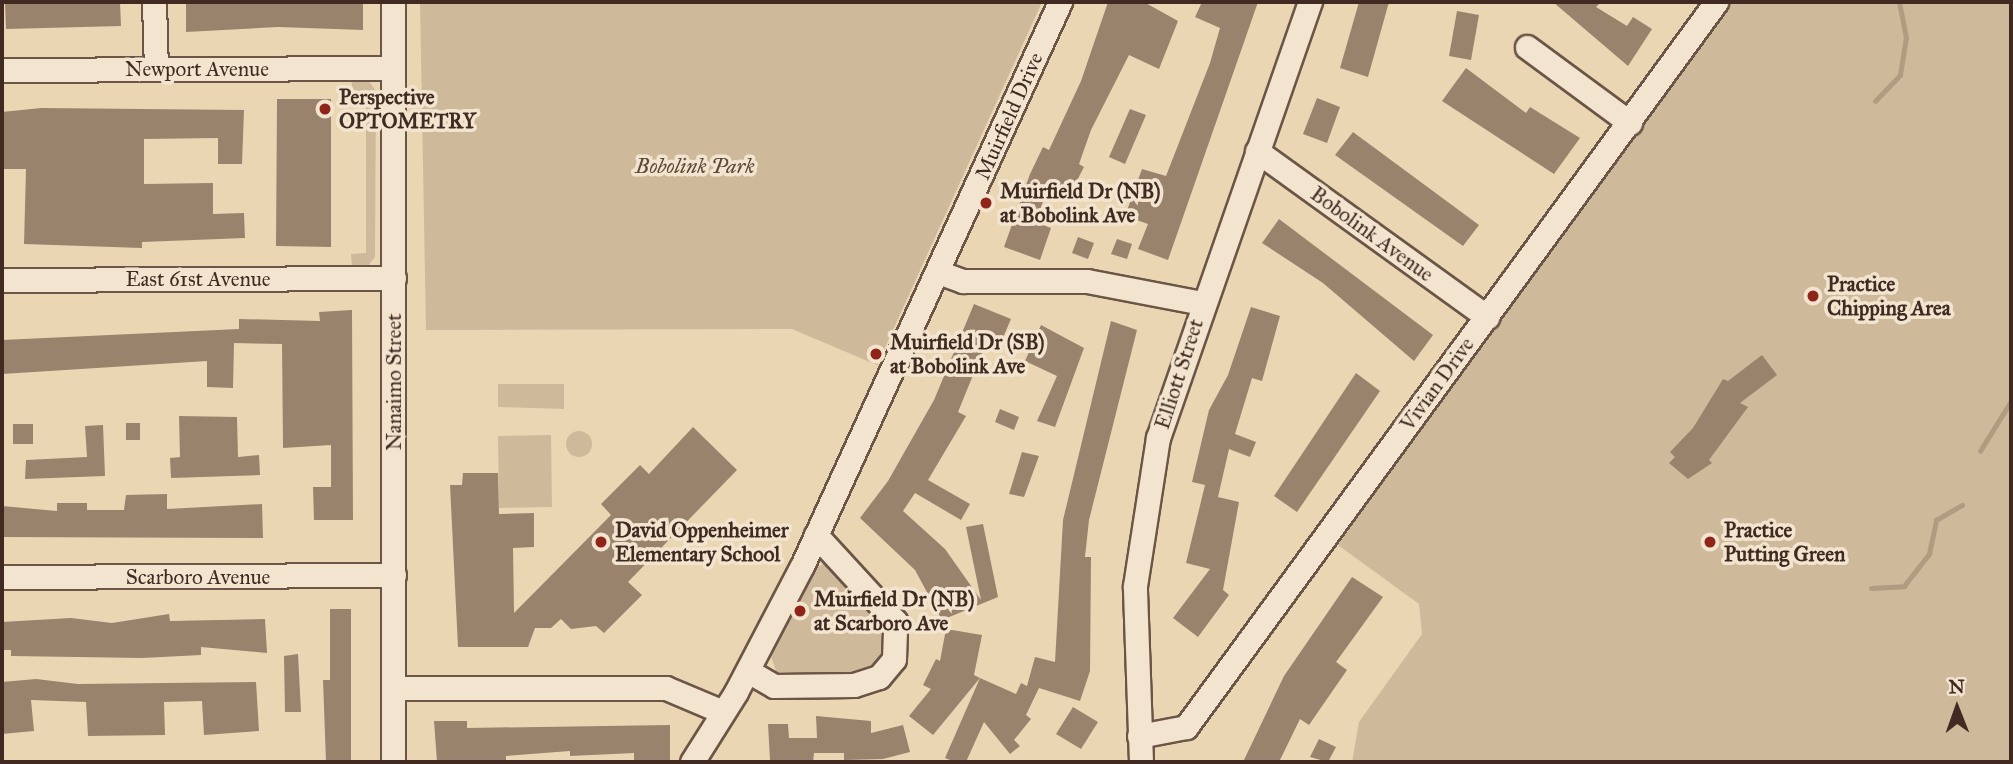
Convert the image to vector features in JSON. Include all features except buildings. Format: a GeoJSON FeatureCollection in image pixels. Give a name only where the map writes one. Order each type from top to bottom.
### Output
{"type":"FeatureCollection","features":[{"type":"Feature","properties":{"kind":"street"},"geometry":{"type":"LineString","coordinates":[[154,2],[156,69]]}},
{"type":"Feature","properties":{"kind":"street","name":"Nanaimo Street"},"geometry":{"type":"LineString","coordinates":[[393,2],[393,762]]}},
{"type":"Feature","properties":{"kind":"street","name":"Muirfield Drive"},"geometry":{"type":"LineString","coordinates":[[692,762],[748,671],[816,535],[1060,2]]}},
{"type":"Feature","properties":{"kind":"street","name":"Elliott Street"},"geometry":{"type":"LineString","coordinates":[[1141,762],[1135,598],[1144,504],[1158,438],[1202,303],[1310,2]]}},
{"type":"Feature","properties":{"kind":"street","name":"Vivian Drive"},"geometry":{"type":"LineString","coordinates":[[1139,736],[1186,727],[1716,2]]}},
{"type":"Feature","properties":{"kind":"street"},"geometry":{"type":"LineString","coordinates":[[1527,47],[1630,123]]}},
{"type":"Feature","properties":{"kind":"street","name":"Newport Avenue"},"geometry":{"type":"LineString","coordinates":[[2,70],[393,68]]}},
{"type":"Feature","properties":{"kind":"street","name":"Bobolink Avenue"},"geometry":{"type":"LineString","coordinates":[[1257,151],[1487,317]]}},
{"type":"Feature","properties":{"kind":"street"},"geometry":{"type":"LineString","coordinates":[[938,272],[963,281],[1087,281],[1202,303]]}},
{"type":"Feature","properties":{"kind":"street","name":"East 61st Avenue"},"geometry":{"type":"LineString","coordinates":[[2,280],[394,278]]}},
{"type":"Feature","properties":{"kind":"street"},"geometry":{"type":"LineString","coordinates":[[748,671],[774,686],[853,685],[879,677],[894,659],[895,621],[816,535]]}},
{"type":"Feature","properties":{"kind":"street","name":"Scarboro Avenue"},"geometry":{"type":"LineString","coordinates":[[2,577],[394,575]]}},
{"type":"Feature","properties":{"kind":"street"},"geometry":{"type":"LineString","coordinates":[[393,688],[666,688],[723,712]]}},
{"type":"Feature","properties":{"kind":"green space","name":"Bobolink Park"},"geometry":{"type":"Polygon","coordinates":[[[420,2],[1042,2],[877,365],[792,329],[426,330],[420,2]]]}},
{"type":"Feature","properties":{"kind":"green space"},"geometry":{"type":"Polygon","coordinates":[[[1722,2],[2011,2],[2011,762],[1352,762],[1359,722],[1422,634],[1419,604],[1338,545],[1722,2]]]}},
{"type":"Feature","properties":{"kind":"green space"},"geometry":{"type":"Polygon","coordinates":[[[366,77],[376,91],[375,257],[367,267],[352,268],[351,254],[366,253],[366,92],[353,91],[351,79],[366,77]]]}},
{"type":"Feature","properties":{"kind":"green space"},"geometry":{"type":"Polygon","coordinates":[[[498,384],[564,384],[564,409],[498,407],[498,384]]]}},
{"type":"Feature","properties":{"kind":"green space"},"geometry":{"type":"Polygon","coordinates":[[[579,431],[588,435],[592,444],[588,453],[579,457],[570,453],[566,444],[570,435],[579,431]]]}},
{"type":"Feature","properties":{"kind":"green space"},"geometry":{"type":"Polygon","coordinates":[[[551,435],[552,507],[499,508],[498,436],[551,435]]]}},
{"type":"Feature","properties":{"kind":"green space"},"geometry":{"type":"Polygon","coordinates":[[[828,561],[884,622],[887,648],[876,666],[853,677],[778,677],[771,656],[815,569],[828,561]]]}},
{"type":"Feature","properties":{"kind":"waterway"},"geometry":{"type":"LineString","coordinates":[[1875,101],[1900,75],[1906,38],[1899,2]]}},
{"type":"Feature","properties":{"kind":"waterway"},"geometry":{"type":"LineString","coordinates":[[1980,451],[2011,401]]}},
{"type":"Feature","properties":{"kind":"waterway"},"geometry":{"type":"LineString","coordinates":[[1871,588],[1904,586],[1929,554],[1936,520],[1962,505]]}},
{"type":"Feature","properties":{"kind":"place","name":"Perspective OPTOMETRY"},"geometry":{"type":"Point","coordinates":[325,109]}},
{"type":"Feature","properties":{"kind":"place","name":"Muirfield Dr (NB) at Bobolink Ave"},"geometry":{"type":"Point","coordinates":[986,203]}},
{"type":"Feature","properties":{"kind":"place","name":"Practice Chipping Area"},"geometry":{"type":"Point","coordinates":[1813,296]}},
{"type":"Feature","properties":{"kind":"place","name":"Muirfield Dr (SB) at Bobolink Ave"},"geometry":{"type":"Point","coordinates":[876,354]}},
{"type":"Feature","properties":{"kind":"place","name":"David Oppenheimer Elementary School"},"geometry":{"type":"Point","coordinates":[601,542]}},
{"type":"Feature","properties":{"kind":"place","name":"Practice Putting Green"},"geometry":{"type":"Point","coordinates":[1710,542]}},
{"type":"Feature","properties":{"kind":"place","name":"Muirfield Dr (NB) at Scarboro Ave"},"geometry":{"type":"Point","coordinates":[800,611]}}]}
